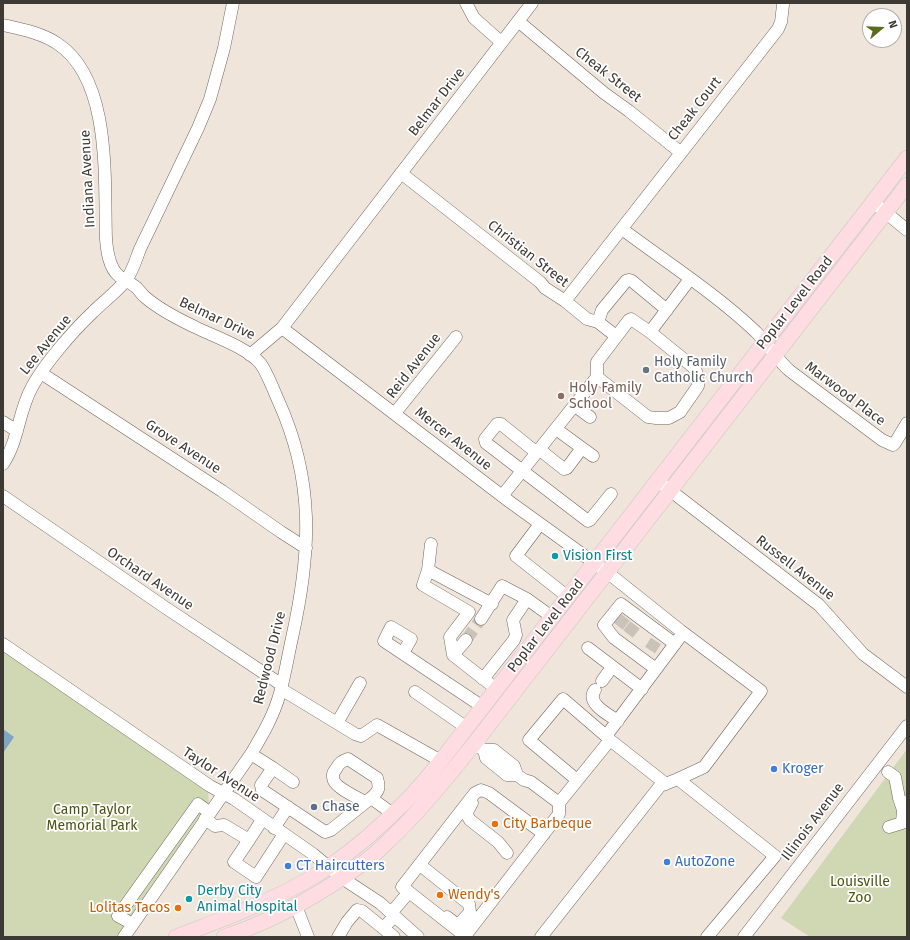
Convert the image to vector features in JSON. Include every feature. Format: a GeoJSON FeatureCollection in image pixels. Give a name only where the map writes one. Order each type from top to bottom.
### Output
{"type":"FeatureCollection","features":[{"type":"Feature","properties":{"kind":"main road","name":"Poplar Level Road"},"geometry":{"type":"LineString","coordinates":[[176,937],[251,908],[298,885],[329,867],[374,832],[403,804],[441,760],[497,690],[907,158]]}},
{"type":"Feature","properties":{"kind":"main road","name":"Poplar Level Road"},"geometry":{"type":"LineString","coordinates":[[224,937],[252,931],[324,891],[380,850],[409,822],[479,747],[607,572],[907,185]]}},
{"type":"Feature","properties":{"kind":"main road"},"geometry":{"type":"LineString","coordinates":[[464,732],[479,747]]}},
{"type":"Feature","properties":{"kind":"street"},"geometry":{"type":"LineString","coordinates":[[126,280],[210,100],[224,48],[233,3]]}},
{"type":"Feature","properties":{"kind":"street"},"geometry":{"type":"LineString","coordinates":[[466,3],[474,18],[501,42]]}},
{"type":"Feature","properties":{"kind":"street","name":"Belmar Drive"},"geometry":{"type":"LineString","coordinates":[[126,280],[145,298],[163,310],[250,355],[282,328],[532,3]]}},
{"type":"Feature","properties":{"kind":"street","name":"Cheak Court"},"geometry":{"type":"LineString","coordinates":[[622,229],[680,152],[778,29],[781,22],[783,5]]}},
{"type":"Feature","properties":{"kind":"street","name":"Cheak Street"},"geometry":{"type":"LineString","coordinates":[[518,21],[604,93],[680,152]]}},
{"type":"Feature","properties":{"kind":"street","name":"Indiana Avenue"},"geometry":{"type":"LineString","coordinates":[[3,24],[40,35],[58,44],[80,66],[88,80],[94,97],[102,136],[107,250],[110,262],[118,275],[126,280]]}},
{"type":"Feature","properties":{"kind":"street","name":"Christian Street"},"geometry":{"type":"LineString","coordinates":[[401,173],[545,288],[565,301],[622,229]]}},
{"type":"Feature","properties":{"kind":"street"},"geometry":{"type":"LineString","coordinates":[[873,202],[907,230]]}},
{"type":"Feature","properties":{"kind":"street"},"geometry":{"type":"LineString","coordinates":[[622,229],[735,314],[757,333],[764,343]]}},
{"type":"Feature","properties":{"kind":"street"},"geometry":{"type":"LineString","coordinates":[[650,332],[690,279]]}},
{"type":"Feature","properties":{"kind":"street","name":"Lee Avenue"},"geometry":{"type":"LineString","coordinates":[[3,464],[13,447],[23,408],[31,388],[41,373],[52,358],[92,313],[126,280]]}},
{"type":"Feature","properties":{"kind":"street"},"geometry":{"type":"LineString","coordinates":[[598,322],[602,310],[626,281],[629,280],[667,310]]}},
{"type":"Feature","properties":{"kind":"street"},"geometry":{"type":"LineString","coordinates":[[565,301],[587,319],[598,322],[616,336]]}},
{"type":"Feature","properties":{"kind":"street"},"geometry":{"type":"LineString","coordinates":[[632,319],[650,332],[692,366],[698,377],[698,386],[680,412],[669,418],[648,417],[598,378],[596,362],[629,320],[632,319]]}},
{"type":"Feature","properties":{"kind":"street","name":"Mercer Avenue"},"geometry":{"type":"LineString","coordinates":[[282,328],[502,496],[607,572],[683,633],[760,691],[704,767],[672,781]]}},
{"type":"Feature","properties":{"kind":"street","name":"Reid Avenue"},"geometry":{"type":"LineString","coordinates":[[395,413],[456,336]]}},
{"type":"Feature","properties":{"kind":"street","name":"Marwood Place"},"geometry":{"type":"LineString","coordinates":[[764,343],[790,371],[882,440],[893,445],[907,423]]}},
{"type":"Feature","properties":{"kind":"street","name":"Redwood Drive"},"geometry":{"type":"LineString","coordinates":[[124,937],[251,754],[265,731],[282,687],[301,593],[307,528],[305,492],[299,459],[286,419],[263,369],[260,364],[250,355]]}},
{"type":"Feature","properties":{"kind":"street","name":"Grove Avenue"},"geometry":{"type":"LineString","coordinates":[[41,373],[222,491],[306,548]]}},
{"type":"Feature","properties":{"kind":"street"},"geometry":{"type":"LineString","coordinates":[[502,496],[598,378]]}},
{"type":"Feature","properties":{"kind":"street"},"geometry":{"type":"LineString","coordinates":[[575,406],[590,417]]}},
{"type":"Feature","properties":{"kind":"street"},"geometry":{"type":"LineString","coordinates":[[3,422],[17,431]]}},
{"type":"Feature","properties":{"kind":"street"},"geometry":{"type":"LineString","coordinates":[[582,448],[567,468],[564,469],[501,424],[497,424],[485,439],[486,443],[588,521],[610,494]]}},
{"type":"Feature","properties":{"kind":"street"},"geometry":{"type":"LineString","coordinates":[[556,429],[593,456]]}},
{"type":"Feature","properties":{"kind":"street","name":"Russell Avenue"},"geometry":{"type":"LineString","coordinates":[[658,481],[820,605],[863,654],[907,687]]}},
{"type":"Feature","properties":{"kind":"street","name":"Orchard Avenue"},"geometry":{"type":"LineString","coordinates":[[3,496],[282,687],[355,734],[361,736],[377,725],[441,760]]}},
{"type":"Feature","properties":{"kind":"street"},"geometry":{"type":"LineString","coordinates":[[540,524],[516,556],[568,597]]}},
{"type":"Feature","properties":{"kind":"street"},"geometry":{"type":"LineString","coordinates":[[431,544],[428,570],[423,585],[469,612]]}},
{"type":"Feature","properties":{"kind":"street"},"geometry":{"type":"LineString","coordinates":[[428,570],[492,604]]}},
{"type":"Feature","properties":{"kind":"street"},"geometry":{"type":"LineString","coordinates":[[481,619],[492,604],[502,586],[527,599],[552,617]]}},
{"type":"Feature","properties":{"kind":"street"},"geometry":{"type":"LineString","coordinates":[[480,597],[450,637],[453,655],[497,690]]}},
{"type":"Feature","properties":{"kind":"street"},"geometry":{"type":"LineString","coordinates":[[483,679],[514,640],[516,635],[513,620],[527,599]]}},
{"type":"Feature","properties":{"kind":"street"},"geometry":{"type":"LineString","coordinates":[[656,669],[650,644],[631,630],[618,620],[650,644],[675,644]]}},
{"type":"Feature","properties":{"kind":"street"},"geometry":{"type":"LineString","coordinates":[[544,834],[489,793],[481,790],[475,793],[402,887],[465,936],[521,864],[544,834],[559,814],[559,803],[608,738],[618,721],[683,633]]}},
{"type":"Feature","properties":{"kind":"street"},"geometry":{"type":"LineString","coordinates":[[453,655],[466,640]]}},
{"type":"Feature","properties":{"kind":"street","name":"Taylor Avenue"},"geometry":{"type":"LineString","coordinates":[[3,644],[223,794],[234,799],[329,867],[342,878],[380,903],[418,937]]}},
{"type":"Feature","properties":{"kind":"street"},"geometry":{"type":"LineString","coordinates":[[588,648],[642,689]]}},
{"type":"Feature","properties":{"kind":"street"},"geometry":{"type":"LineString","coordinates":[[403,653],[483,707]]}},
{"type":"Feature","properties":{"kind":"street"},"geometry":{"type":"LineString","coordinates":[[612,666],[592,696],[596,705],[618,721]]}},
{"type":"Feature","properties":{"kind":"street"},"geometry":{"type":"LineString","coordinates":[[337,723],[360,683]]}},
{"type":"Feature","properties":{"kind":"street"},"geometry":{"type":"LineString","coordinates":[[415,692],[464,732]]}},
{"type":"Feature","properties":{"kind":"street"},"geometry":{"type":"LineString","coordinates":[[577,780],[529,740],[563,699],[608,738],[672,781],[775,856],[707,937]]}},
{"type":"Feature","properties":{"kind":"street","name":"Illinois Avenue"},"geometry":{"type":"LineString","coordinates":[[744,937],[907,726]]}},
{"type":"Feature","properties":{"kind":"street"},"geometry":{"type":"LineString","coordinates":[[479,747],[494,750],[514,766],[517,775],[524,780],[531,782],[559,803]]}},
{"type":"Feature","properties":{"kind":"street"},"geometry":{"type":"LineString","coordinates":[[251,754],[293,782]]}},
{"type":"Feature","properties":{"kind":"street"},"geometry":{"type":"LineString","coordinates":[[273,768],[261,786],[262,790],[325,832],[332,830],[368,800],[393,814]]}},
{"type":"Feature","properties":{"kind":"street"},"geometry":{"type":"LineString","coordinates":[[888,772],[895,777],[905,823],[889,827]]}},
{"type":"Feature","properties":{"kind":"street"},"geometry":{"type":"LineString","coordinates":[[541,937],[660,786],[672,781]]}},
{"type":"Feature","properties":{"kind":"street"},"geometry":{"type":"LineString","coordinates":[[489,793],[480,794],[468,810],[467,815],[470,820],[498,842],[506,853]]}},
{"type":"Feature","properties":{"kind":"street"},"geometry":{"type":"LineString","coordinates":[[903,810],[907,798]]}},
{"type":"Feature","properties":{"kind":"street"},"geometry":{"type":"LineString","coordinates":[[132,924],[118,916],[198,804],[215,826],[224,825],[249,840]]}},
{"type":"Feature","properties":{"kind":"street"},"geometry":{"type":"LineString","coordinates":[[262,820],[234,862],[256,877],[279,831],[288,808]]}},
{"type":"Feature","properties":{"kind":"street"},"geometry":{"type":"LineString","coordinates":[[458,816],[495,846],[521,864]]}},
{"type":"Feature","properties":{"kind":"street"},"geometry":{"type":"LineString","coordinates":[[408,892],[416,893],[456,923],[460,923],[470,912],[469,904],[420,865]]}},
{"type":"Feature","properties":{"kind":"street"},"geometry":{"type":"LineString","coordinates":[[383,928],[408,892]]}},
{"type":"Feature","properties":{"kind":"street"},"geometry":{"type":"LineString","coordinates":[[296,906],[308,937]]}},
{"type":"Feature","properties":{"kind":"street"},"geometry":{"type":"LineString","coordinates":[[338,937],[347,922],[357,910],[362,911],[394,937]]}},
{"type":"Feature","properties":{"kind":"green space","name":"Camp Taylor Memorial Park"},"geometry":{"type":"Polygon","coordinates":[[[3,650],[206,789],[208,792],[209,802],[118,937],[3,937],[3,650]]]}},
{"type":"Feature","properties":{"kind":"green space","name":"Louisville Zoo"},"geometry":{"type":"Polygon","coordinates":[[[907,749],[907,937],[810,937],[781,918],[907,749]]]}},
{"type":"Feature","properties":{"kind":"water"},"geometry":{"type":"Polygon","coordinates":[[[3,729],[14,737],[3,753],[3,729]]]}},
{"type":"Feature","properties":{"kind":"tunnel"},"geometry":{"type":"LineString","coordinates":[[618,626],[625,617]]}},
{"type":"Feature","properties":{"kind":"tunnel"},"geometry":{"type":"LineString","coordinates":[[466,640],[481,619]]}},
{"type":"Feature","properties":{"kind":"tunnel"},"geometry":{"type":"LineString","coordinates":[[628,634],[635,625]]}},
{"type":"Feature","properties":{"kind":"tunnel"},"geometry":{"type":"LineString","coordinates":[[650,650],[656,641]]}},
{"type":"Feature","properties":{"kind":"place","name":"Holy Family Catholic Church"},"geometry":{"type":"Point","coordinates":[646,370]}},
{"type":"Feature","properties":{"kind":"place","name":"Holy Family School"},"geometry":{"type":"Point","coordinates":[561,396]}},
{"type":"Feature","properties":{"kind":"place","name":"Vision First"},"geometry":{"type":"Point","coordinates":[555,556]}},
{"type":"Feature","properties":{"kind":"place","name":"Kroger"},"geometry":{"type":"Point","coordinates":[774,769]}},
{"type":"Feature","properties":{"kind":"place","name":"Chase"},"geometry":{"type":"Point","coordinates":[314,807]}},
{"type":"Feature","properties":{"kind":"place","name":"City Barbeque"},"geometry":{"type":"Point","coordinates":[495,824]}},
{"type":"Feature","properties":{"kind":"place","name":"AutoZone"},"geometry":{"type":"Point","coordinates":[667,862]}},
{"type":"Feature","properties":{"kind":"place","name":"CT Haircutters"},"geometry":{"type":"Point","coordinates":[288,866]}},
{"type":"Feature","properties":{"kind":"place","name":"Wendy's"},"geometry":{"type":"Point","coordinates":[440,895]}},
{"type":"Feature","properties":{"kind":"place","name":"Derby City Animal Hospital"},"geometry":{"type":"Point","coordinates":[189,899]}},
{"type":"Feature","properties":{"kind":"place","name":"Lolitas Tacos"},"geometry":{"type":"Point","coordinates":[178,908]}}]}
